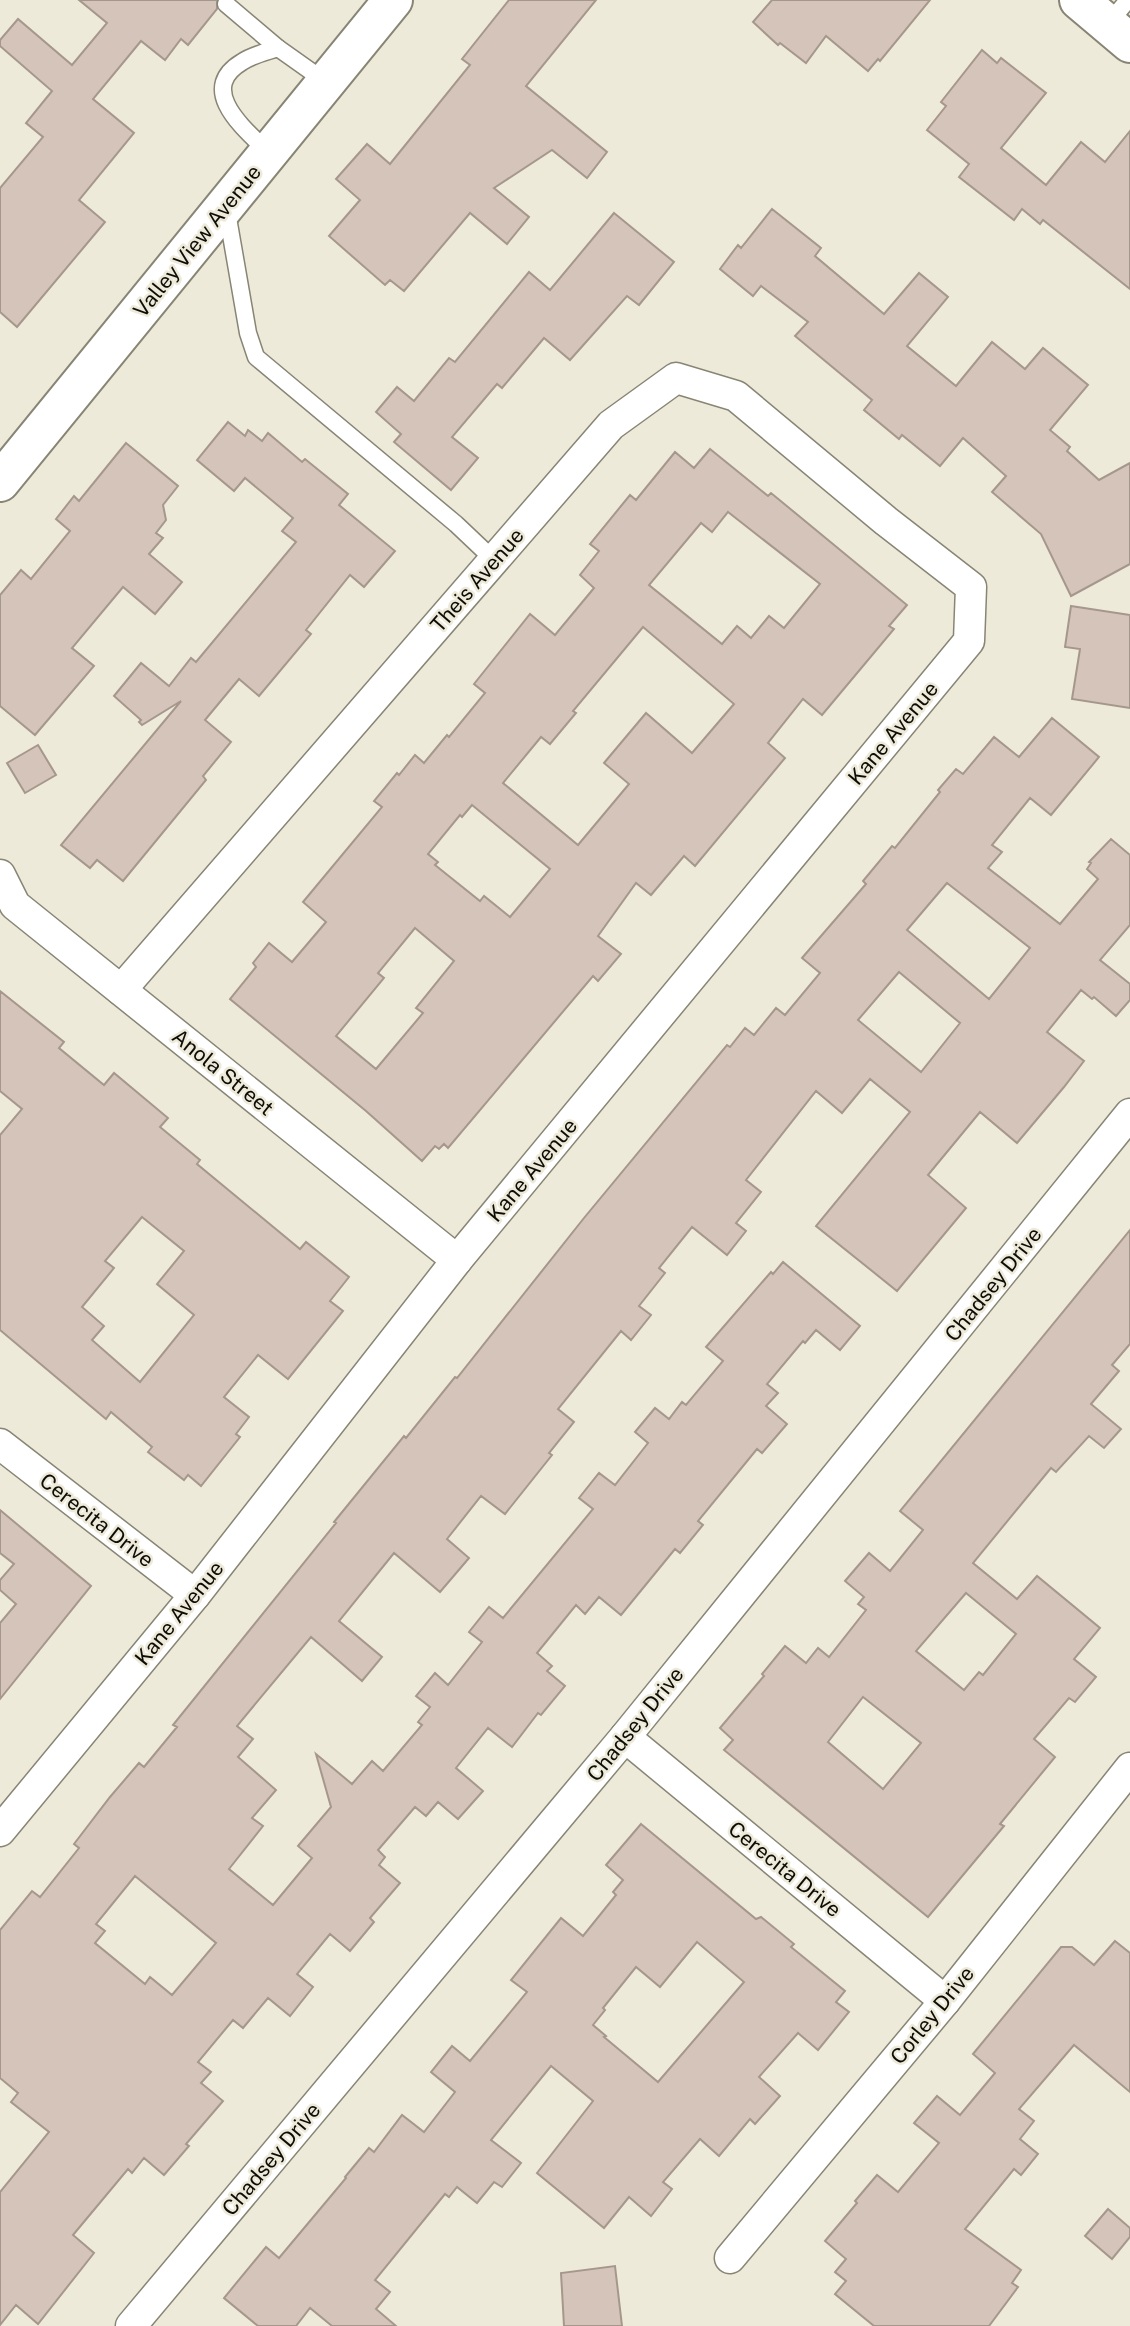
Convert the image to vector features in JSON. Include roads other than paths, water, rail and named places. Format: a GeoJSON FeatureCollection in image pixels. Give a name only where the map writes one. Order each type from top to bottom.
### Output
{"type":"FeatureCollection","features":[{"type":"Feature","properties":{"kind":"street","name":"Valley View Avenue"},"geometry":{"type":"LineString","coordinates":[[0,482],[393,0]]}},
{"type":"Feature","properties":{"kind":"street"},"geometry":{"type":"LineString","coordinates":[[1079,0],[1122,22]]}},
{"type":"Feature","properties":{"kind":"street","name":"Theis Avenue"},"geometry":{"type":"LineString","coordinates":[[121,990],[611,425],[676,378],[736,396],[886,521]]}},
{"type":"Feature","properties":{"kind":"street","name":"Kane Avenue"},"geometry":{"type":"LineString","coordinates":[[0,1831],[195,1595],[457,1261],[969,641],[971,587],[886,521]]}},
{"type":"Feature","properties":{"kind":"street","name":"Anola Street"},"geometry":{"type":"LineString","coordinates":[[0,875],[16,905],[457,1261]]}},
{"type":"Feature","properties":{"kind":"street","name":"Chadsey Drive"},"geometry":{"type":"LineString","coordinates":[[134,2325],[625,1737],[1130,1114]]}},
{"type":"Feature","properties":{"kind":"street","name":"Cerecita Drive"},"geometry":{"type":"LineString","coordinates":[[0,1444],[195,1595]]}},
{"type":"Feature","properties":{"kind":"street","name":"Cerecita Drive"},"geometry":{"type":"LineString","coordinates":[[625,1737],[945,2001]]}},
{"type":"Feature","properties":{"kind":"street","name":"Corley Drive"},"geometry":{"type":"LineString","coordinates":[[730,2258],[945,2001],[1130,1768]]}},
{"type":"Feature","properties":{"kind":"lane"},"geometry":{"type":"LineString","coordinates":[[226,4],[278,48],[326,82]]}},
{"type":"Feature","properties":{"kind":"lane"},"geometry":{"type":"LineString","coordinates":[[269,153],[230,114],[223,98],[225,80],[234,68],[243,61],[278,48]]}},
{"type":"Feature","properties":{"kind":"lane"},"geometry":{"type":"LineString","coordinates":[[226,206],[248,333],[256,357],[456,524],[494,560]]}}]}
